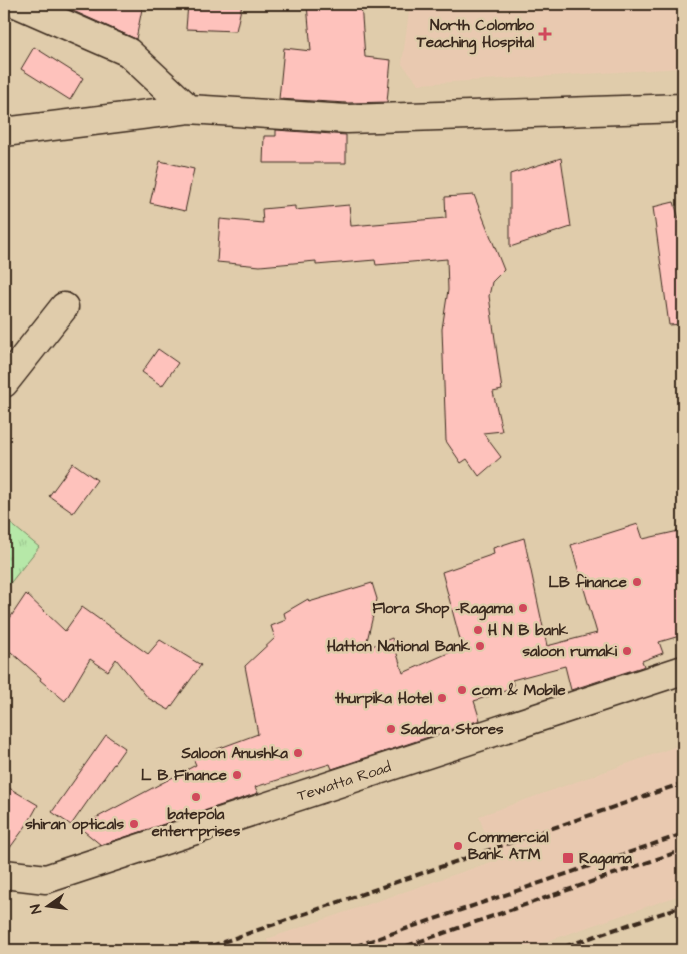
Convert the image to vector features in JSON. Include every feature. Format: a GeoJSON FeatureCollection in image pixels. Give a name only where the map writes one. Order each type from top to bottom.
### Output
{"type":"FeatureCollection","features":[{"type":"Feature","properties":{"kind":"street"},"geometry":{"type":"LineString","coordinates":[[18,4],[128,52],[189,109]]}},
{"type":"Feature","properties":{"kind":"street"},"geometry":{"type":"LineString","coordinates":[[4,132],[189,109],[347,119],[683,108]]}},
{"type":"Feature","properties":{"kind":"street"},"geometry":{"type":"LineString","coordinates":[[4,383],[64,307]]}},
{"type":"Feature","properties":{"kind":"street","name":"Tewatta Road"},"geometry":{"type":"LineString","coordinates":[[4,874],[46,879],[683,670]]}},
{"type":"Feature","properties":{"kind":"shaded area","name":"North Colombo Teaching Hospital"},"geometry":{"type":"Polygon","coordinates":[[[410,4],[683,4],[683,68],[419,84],[402,64],[410,4]]]}},
{"type":"Feature","properties":{"kind":"shaded area","name":"Ragama"},"geometry":{"type":"Polygon","coordinates":[[[683,744],[683,894],[522,950],[271,950],[267,939],[494,861],[479,816],[683,744]]]}},
{"type":"Feature","properties":{"kind":"green space"},"geometry":{"type":"Polygon","coordinates":[[[4,518],[39,547],[4,591],[4,518]]]}},
{"type":"Feature","properties":{"kind":"building"},"geometry":{"type":"Polygon","coordinates":[[[143,4],[136,39],[60,5],[143,4]]]}},
{"type":"Feature","properties":{"kind":"building"},"geometry":{"type":"Polygon","coordinates":[[[188,4],[242,4],[236,31],[186,29],[188,4]]]}},
{"type":"Feature","properties":{"kind":"building"},"geometry":{"type":"Polygon","coordinates":[[[307,4],[361,4],[365,57],[391,60],[387,102],[347,103],[279,99],[284,48],[311,51],[307,4]]]}},
{"type":"Feature","properties":{"kind":"building"},"geometry":{"type":"Polygon","coordinates":[[[34,47],[83,78],[70,100],[21,69],[34,47]]]}},
{"type":"Feature","properties":{"kind":"building"},"geometry":{"type":"Polygon","coordinates":[[[276,130],[346,135],[346,163],[263,163],[264,136],[276,136],[276,130]]]}},
{"type":"Feature","properties":{"kind":"building"},"geometry":{"type":"Polygon","coordinates":[[[561,158],[571,227],[510,247],[510,174],[561,158]]]}},
{"type":"Feature","properties":{"kind":"building"},"geometry":{"type":"Polygon","coordinates":[[[160,161],[194,169],[185,211],[150,203],[160,161]]]}},
{"type":"Feature","properties":{"kind":"building"},"geometry":{"type":"Polygon","coordinates":[[[474,195],[504,270],[492,282],[489,296],[502,390],[493,392],[502,431],[483,433],[501,457],[479,476],[467,459],[461,463],[446,441],[442,329],[448,290],[447,259],[376,265],[375,260],[316,265],[316,261],[260,266],[217,262],[220,219],[263,223],[262,209],[295,206],[295,210],[349,205],[351,226],[446,218],[445,197],[474,195]]]}},
{"type":"Feature","properties":{"kind":"building"},"geometry":{"type":"Polygon","coordinates":[[[674,202],[683,233],[683,324],[669,325],[653,207],[674,202]]]}},
{"type":"Feature","properties":{"kind":"building"},"geometry":{"type":"Polygon","coordinates":[[[158,349],[178,363],[162,386],[142,372],[158,349]]]}},
{"type":"Feature","properties":{"kind":"building"},"geometry":{"type":"Polygon","coordinates":[[[73,463],[97,480],[73,513],[49,496],[73,463]]]}},
{"type":"Feature","properties":{"kind":"building"},"geometry":{"type":"Polygon","coordinates":[[[638,524],[643,539],[683,530],[683,635],[659,642],[663,653],[642,661],[644,666],[571,690],[565,666],[512,680],[514,688],[474,701],[480,720],[332,769],[330,764],[255,787],[258,793],[101,845],[79,827],[196,765],[193,758],[258,734],[245,666],[275,638],[271,626],[286,620],[284,613],[308,599],[309,602],[372,583],[377,599],[365,649],[392,638],[403,673],[462,647],[442,572],[494,554],[493,548],[524,538],[547,646],[597,633],[571,545],[638,524]]]}},
{"type":"Feature","properties":{"kind":"building"},"geometry":{"type":"Polygon","coordinates":[[[26,594],[65,631],[82,607],[148,654],[160,640],[201,665],[169,710],[148,698],[116,659],[108,671],[90,659],[65,701],[4,646],[4,627],[26,594]]]}},
{"type":"Feature","properties":{"kind":"building"},"geometry":{"type":"Polygon","coordinates":[[[106,735],[125,748],[71,825],[52,812],[106,735]]]}},
{"type":"Feature","properties":{"kind":"building"},"geometry":{"type":"Polygon","coordinates":[[[4,785],[38,805],[28,823],[4,856],[4,785]]]}},
{"type":"Feature","properties":{"kind":"railway"},"geometry":{"type":"LineString","coordinates":[[200,950],[683,783]]}},
{"type":"Feature","properties":{"kind":"railway"},"geometry":{"type":"LineString","coordinates":[[344,950],[683,834]]}},
{"type":"Feature","properties":{"kind":"railway"},"geometry":{"type":"LineString","coordinates":[[395,950],[683,850]]}},
{"type":"Feature","properties":{"kind":"railway"},"geometry":{"type":"LineString","coordinates":[[555,950],[683,906]]}},
{"type":"Feature","properties":{"kind":"place","name":"North Colombo Teaching Hospital"},"geometry":{"type":"Point","coordinates":[545,34]}},
{"type":"Feature","properties":{"kind":"place","name":"LB finance"},"geometry":{"type":"Point","coordinates":[637,582]}},
{"type":"Feature","properties":{"kind":"place","name":"Flora Shop -Ragama"},"geometry":{"type":"Point","coordinates":[523,608]}},
{"type":"Feature","properties":{"kind":"place","name":"H N B bank"},"geometry":{"type":"Point","coordinates":[478,630]}},
{"type":"Feature","properties":{"kind":"place","name":"Hatton National Bank"},"geometry":{"type":"Point","coordinates":[480,646]}},
{"type":"Feature","properties":{"kind":"place","name":"saloon rumaki"},"geometry":{"type":"Point","coordinates":[627,651]}},
{"type":"Feature","properties":{"kind":"place","name":"com & Mobile"},"geometry":{"type":"Point","coordinates":[462,690]}},
{"type":"Feature","properties":{"kind":"place","name":"thurpika Hotel"},"geometry":{"type":"Point","coordinates":[442,698]}},
{"type":"Feature","properties":{"kind":"place","name":"Sadara Stores"},"geometry":{"type":"Point","coordinates":[391,729]}},
{"type":"Feature","properties":{"kind":"place","name":"Saloon Anushka"},"geometry":{"type":"Point","coordinates":[298,753]}},
{"type":"Feature","properties":{"kind":"place","name":"L B Finance"},"geometry":{"type":"Point","coordinates":[237,775]}},
{"type":"Feature","properties":{"kind":"place","name":"batepola enterrprises"},"geometry":{"type":"Point","coordinates":[196,797]}},
{"type":"Feature","properties":{"kind":"place","name":"shiran opticals"},"geometry":{"type":"Point","coordinates":[134,824]}},
{"type":"Feature","properties":{"kind":"place","name":"Commercial Bank ATM"},"geometry":{"type":"Point","coordinates":[458,846]}},
{"type":"Feature","properties":{"kind":"place","name":"Ragama"},"geometry":{"type":"Point","coordinates":[568,858]}}]}
